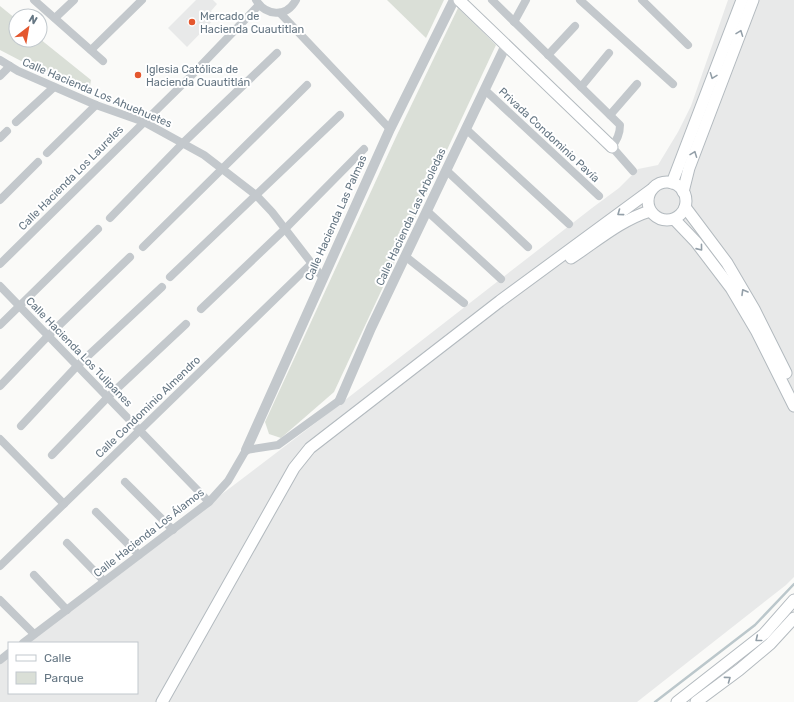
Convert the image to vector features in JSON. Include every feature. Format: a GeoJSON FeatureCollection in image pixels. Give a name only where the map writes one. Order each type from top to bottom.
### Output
{"type":"FeatureCollection","features":[{"type":"Feature","properties":{"kind":"main road"},"geometry":{"type":"LineString","coordinates":[[459,0],[612,147]]}},
{"type":"Feature","properties":{"kind":"main road"},"geometry":{"type":"LineString","coordinates":[[672,183],[742,0]]}},
{"type":"Feature","properties":{"kind":"main road"},"geometry":{"type":"LineString","coordinates":[[683,192],[689,168],[753,0]]}},
{"type":"Feature","properties":{"kind":"main road"},"geometry":{"type":"LineString","coordinates":[[162,702],[290,475],[310,448],[500,301],[651,190],[660,184],[665,182],[672,183],[680,187],[683,192],[686,202],[685,207],[679,216],[669,220],[658,218],[650,211],[648,200],[651,190]]}},
{"type":"Feature","properties":{"kind":"main road"},"geometry":{"type":"LineString","coordinates":[[685,207],[727,263],[754,309],[794,389]]}},
{"type":"Feature","properties":{"kind":"main road"},"geometry":{"type":"LineString","coordinates":[[170,702],[298,471],[314,452],[503,305],[617,226],[635,216],[650,211]]}},
{"type":"Feature","properties":{"kind":"main road"},"geometry":{"type":"LineString","coordinates":[[674,219],[696,242],[730,288],[757,332],[794,406]]}},
{"type":"Feature","properties":{"kind":"main road"},"geometry":{"type":"LineString","coordinates":[[677,702],[764,634],[794,600]]}},
{"type":"Feature","properties":{"kind":"main road"},"geometry":{"type":"LineString","coordinates":[[770,644],[785,620],[794,610]]}},
{"type":"Feature","properties":{"kind":"main road"},"geometry":{"type":"LineString","coordinates":[[696,702],[739,670],[770,644],[794,618]]}},
{"type":"Feature","properties":{"kind":"street"},"geometry":{"type":"LineString","coordinates":[[34,0],[103,61]]}},
{"type":"Feature","properties":{"kind":"street"},"geometry":{"type":"LineString","coordinates":[[55,18],[74,0]]}},
{"type":"Feature","properties":{"kind":"street"},"geometry":{"type":"LineString","coordinates":[[91,50],[142,0]]}},
{"type":"Feature","properties":{"kind":"street"},"geometry":{"type":"LineString","coordinates":[[257,3],[269,12],[280,13],[291,7],[296,0]]}},
{"type":"Feature","properties":{"kind":"street","name":"Calle Hacienda Las Palmas"},"geometry":{"type":"LineString","coordinates":[[246,450],[390,129],[454,0]]}},
{"type":"Feature","properties":{"kind":"street"},"geometry":{"type":"LineString","coordinates":[[492,0],[620,125],[618,138],[612,147],[633,171]]}},
{"type":"Feature","properties":{"kind":"street"},"geometry":{"type":"LineString","coordinates":[[514,22],[526,0]]}},
{"type":"Feature","properties":{"kind":"street"},"geometry":{"type":"LineString","coordinates":[[580,0],[673,84]]}},
{"type":"Feature","properties":{"kind":"street"},"geometry":{"type":"LineString","coordinates":[[642,0],[688,45]]}},
{"type":"Feature","properties":{"kind":"street","name":"Calle Hacienda Los Laureles"},"geometry":{"type":"LineString","coordinates":[[0,264],[188,79],[257,3]]}},
{"type":"Feature","properties":{"kind":"street"},"geometry":{"type":"LineString","coordinates":[[280,13],[390,129]]}},
{"type":"Feature","properties":{"kind":"street"},"geometry":{"type":"LineString","coordinates":[[548,54],[575,26]]}},
{"type":"Feature","properties":{"kind":"street","name":"Calle Hacienda Las Arboledas"},"geometry":{"type":"LineString","coordinates":[[340,400],[371,328],[506,45]]}},
{"type":"Feature","properties":{"kind":"street"},"geometry":{"type":"LineString","coordinates":[[110,218],[183,143],[277,53]]}},
{"type":"Feature","properties":{"kind":"street"},"geometry":{"type":"LineString","coordinates":[[581,86],[609,53]]}},
{"type":"Feature","properties":{"kind":"street","name":"Calle Hacienda Los Ahuehuetes"},"geometry":{"type":"LineString","coordinates":[[0,60],[96,106],[144,122],[204,155],[256,195],[272,212],[323,278]]}},
{"type":"Feature","properties":{"kind":"street"},"geometry":{"type":"LineString","coordinates":[[0,76],[10,66]]}},
{"type":"Feature","properties":{"kind":"street"},"geometry":{"type":"LineString","coordinates":[[610,115],[637,84]]}},
{"type":"Feature","properties":{"kind":"street"},"geometry":{"type":"LineString","coordinates":[[143,247],[307,85]]}},
{"type":"Feature","properties":{"kind":"street"},"geometry":{"type":"LineString","coordinates":[[16,122],[54,87]]}},
{"type":"Feature","properties":{"kind":"street","name":"Privada Condominio Pavía"},"geometry":{"type":"LineString","coordinates":[[485,90],[599,196]]}},
{"type":"Feature","properties":{"kind":"street"},"geometry":{"type":"LineString","coordinates":[[47,153],[96,106]]}},
{"type":"Feature","properties":{"kind":"street"},"geometry":{"type":"LineString","coordinates":[[170,277],[340,114]]}},
{"type":"Feature","properties":{"kind":"street"},"geometry":{"type":"LineString","coordinates":[[466,130],[569,224]]}},
{"type":"Feature","properties":{"kind":"street"},"geometry":{"type":"LineString","coordinates":[[0,138],[7,131]]}},
{"type":"Feature","properties":{"kind":"street"},"geometry":{"type":"LineString","coordinates":[[201,309],[285,229],[364,149]]}},
{"type":"Feature","properties":{"kind":"street"},"geometry":{"type":"LineString","coordinates":[[0,200],[38,162]]}},
{"type":"Feature","properties":{"kind":"street"},"geometry":{"type":"LineString","coordinates":[[446,170],[528,247]]}},
{"type":"Feature","properties":{"kind":"street"},"geometry":{"type":"LineString","coordinates":[[427,211],[501,279]]}},
{"type":"Feature","properties":{"kind":"street"},"geometry":{"type":"LineString","coordinates":[[0,325],[98,229]]}},
{"type":"Feature","properties":{"kind":"street"},"geometry":{"type":"LineString","coordinates":[[406,256],[464,303]]}},
{"type":"Feature","properties":{"kind":"street"},"geometry":{"type":"LineString","coordinates":[[0,386],[48,336],[130,257]]}},
{"type":"Feature","properties":{"kind":"street","name":"Calle Condominio Almendro"},"geometry":{"type":"LineString","coordinates":[[0,566],[312,263]]}},
{"type":"Feature","properties":{"kind":"street","name":"Calle Hacienda Los Tulipanes"},"geometry":{"type":"LineString","coordinates":[[0,286],[209,502]]}},
{"type":"Feature","properties":{"kind":"street"},"geometry":{"type":"LineString","coordinates":[[22,426],[77,366],[162,287]]}},
{"type":"Feature","properties":{"kind":"street"},"geometry":{"type":"LineString","coordinates":[[52,455],[108,398],[186,324]]}},
{"type":"Feature","properties":{"kind":"street"},"geometry":{"type":"LineString","coordinates":[[246,450],[278,445],[340,400]]}},
{"type":"Feature","properties":{"kind":"street"},"geometry":{"type":"LineString","coordinates":[[0,439],[64,504]]}},
{"type":"Feature","properties":{"kind":"street","name":"Calle Hacienda Los Álamos"},"geometry":{"type":"LineString","coordinates":[[24,642],[209,502],[228,481],[246,450]]}},
{"type":"Feature","properties":{"kind":"street"},"geometry":{"type":"LineString","coordinates":[[126,482],[173,530]]}},
{"type":"Feature","properties":{"kind":"street"},"geometry":{"type":"LineString","coordinates":[[96,512],[139,555]]}},
{"type":"Feature","properties":{"kind":"street"},"geometry":{"type":"LineString","coordinates":[[67,543],[104,581]]}},
{"type":"Feature","properties":{"kind":"street"},"geometry":{"type":"LineString","coordinates":[[34,574],[67,610]]}},
{"type":"Feature","properties":{"kind":"street"},"geometry":{"type":"LineString","coordinates":[[0,600],[34,634]]}},
{"type":"Feature","properties":{"kind":"street"},"geometry":{"type":"LineString","coordinates":[[0,660],[8,654]]}},
{"type":"Feature","properties":{"kind":"shaded area","name":"Mercado de Hacienda Cuautitlan"},"geometry":{"type":"Polygon","coordinates":[[[196,0],[213,0],[217,4],[211,11],[216,17],[187,47],[168,28],[196,0]]]}},
{"type":"Feature","properties":{"kind":"shaded area"},"geometry":{"type":"Polygon","coordinates":[[[728,0],[794,0],[794,577],[786,585],[637,702],[0,702],[0,663],[8,657],[8,694],[138,694],[138,642],[27,642],[322,418],[619,188],[638,169],[658,165],[678,132],[691,106],[728,0]]]}},
{"type":"Feature","properties":{"kind":"green space"},"geometry":{"type":"Polygon","coordinates":[[[387,0],[444,0],[426,38],[387,0]]]}},
{"type":"Feature","properties":{"kind":"green space"},"geometry":{"type":"Polygon","coordinates":[[[0,6],[8,12],[8,48],[48,48],[48,45],[91,80],[89,92],[73,88],[0,50],[0,6]]]}},
{"type":"Feature","properties":{"kind":"green space"},"geometry":{"type":"Polygon","coordinates":[[[458,8],[496,45],[334,392],[281,438],[269,434],[265,422],[396,137],[458,8]]]}},
{"type":"Feature","properties":{"kind":"waterway"},"geometry":{"type":"LineString","coordinates":[[655,702],[755,625],[794,584]]}},
{"type":"Feature","properties":{"kind":"place","name":"Mercado de Hacienda Cuautitlan"},"geometry":{"type":"Point","coordinates":[192,22]}},
{"type":"Feature","properties":{"kind":"place","name":"Iglesia Católica de Hacienda Cuautitlán"},"geometry":{"type":"Point","coordinates":[138,75]}}]}
